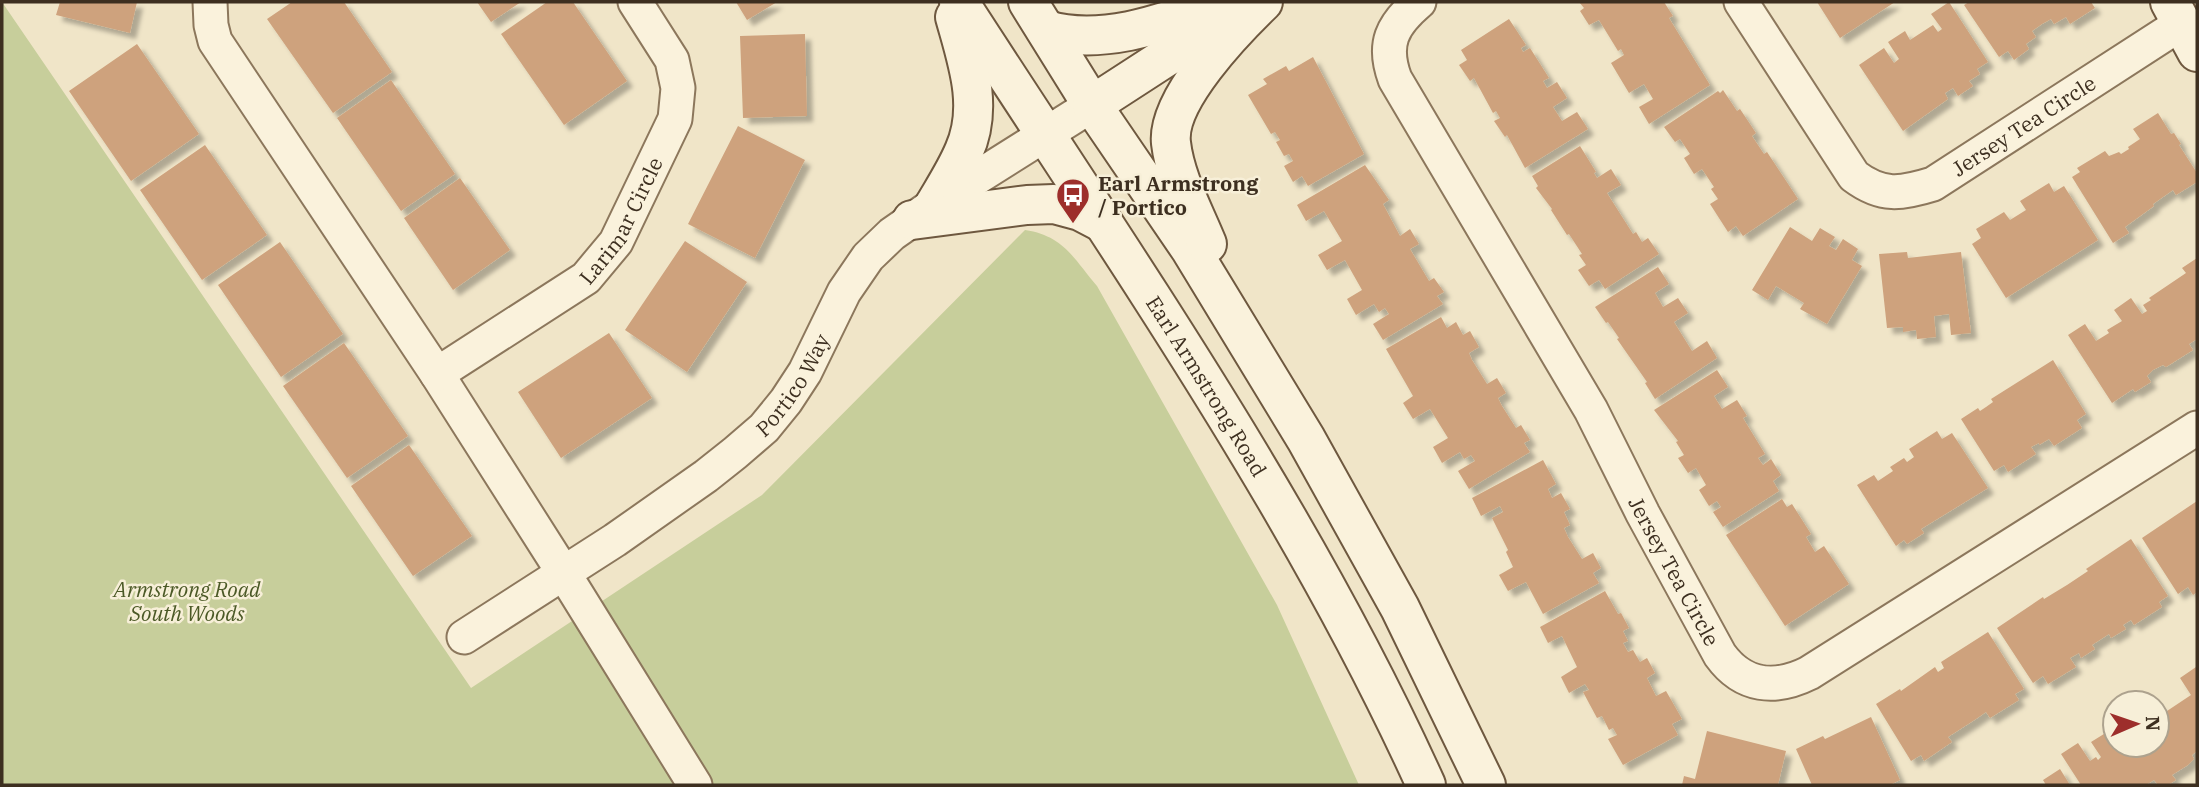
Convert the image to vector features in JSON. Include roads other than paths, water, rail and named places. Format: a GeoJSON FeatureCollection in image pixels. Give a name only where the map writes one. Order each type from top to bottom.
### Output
{"type":"FeatureCollection","features":[{"type":"Feature","properties":{"kind":"main road"},"geometry":{"type":"LineString","coordinates":[[923,212],[965,149],[971,130],[973,105],[970,71],[950,2]]}},
{"type":"Feature","properties":{"kind":"main road","name":"Earl Armstrong Road"},"geometry":{"type":"LineString","coordinates":[[959,2],[1103,223],[1257,468],[1369,668],[1426,785]]}},
{"type":"Feature","properties":{"kind":"main road"},"geometry":{"type":"LineString","coordinates":[[1037,16],[1092,36],[1171,19],[1224,2]]}},
{"type":"Feature","properties":{"kind":"main road"},"geometry":{"type":"LineString","coordinates":[[1092,105],[1252,2]]}},
{"type":"Feature","properties":{"kind":"main road"},"geometry":{"type":"LineString","coordinates":[[1249,346],[1178,175],[1170,141],[1172,121],[1180,102],[1232,31],[1263,2]]}},
{"type":"Feature","properties":{"kind":"main road"},"geometry":{"type":"LineString","coordinates":[[1037,16],[1092,105],[1191,250],[1306,439],[1394,596],[1459,724],[1486,785]]}},
{"type":"Feature","properties":{"kind":"main road"},"geometry":{"type":"LineString","coordinates":[[923,212],[1046,204],[1066,207],[1103,223]]}},
{"type":"Feature","properties":{"kind":"street"},"geometry":{"type":"LineString","coordinates":[[210,2],[215,41],[437,374],[695,785]]}},
{"type":"Feature","properties":{"kind":"street","name":"Larimar Circle"},"geometry":{"type":"LineString","coordinates":[[437,374],[586,278],[616,242],[675,119],[678,88],[672,60],[635,2]]}},
{"type":"Feature","properties":{"kind":"street","name":"Jersey Tea Circle"},"geometry":{"type":"LineString","coordinates":[[1419,2],[1398,22],[1388,48],[1395,79],[1591,410],[1643,514],[1720,655],[1731,670],[1741,677],[1784,682],[1809,673],[2197,428]]}},
{"type":"Feature","properties":{"kind":"street","name":"Jersey Tea Circle"},"geometry":{"type":"LineString","coordinates":[[1741,2],[1854,176],[1868,187],[1884,192],[1900,192],[1933,184],[2183,25]]}},
{"type":"Feature","properties":{"kind":"street","name":"Portico Way"},"geometry":{"type":"LineString","coordinates":[[464,637],[615,540],[706,476],[764,428],[805,372],[854,275],[892,234],[1092,105]]}},
{"type":"Feature","properties":{"kind":"place","name":"Earl Armstrong / Portico"},"geometry":{"type":"Point","coordinates":[1073,225]}},
{"type":"Feature","properties":{"kind":"park label","name":"Armstrong Road South Woods"},"geometry":{"type":"Point","coordinates":[187,601]}}]}
